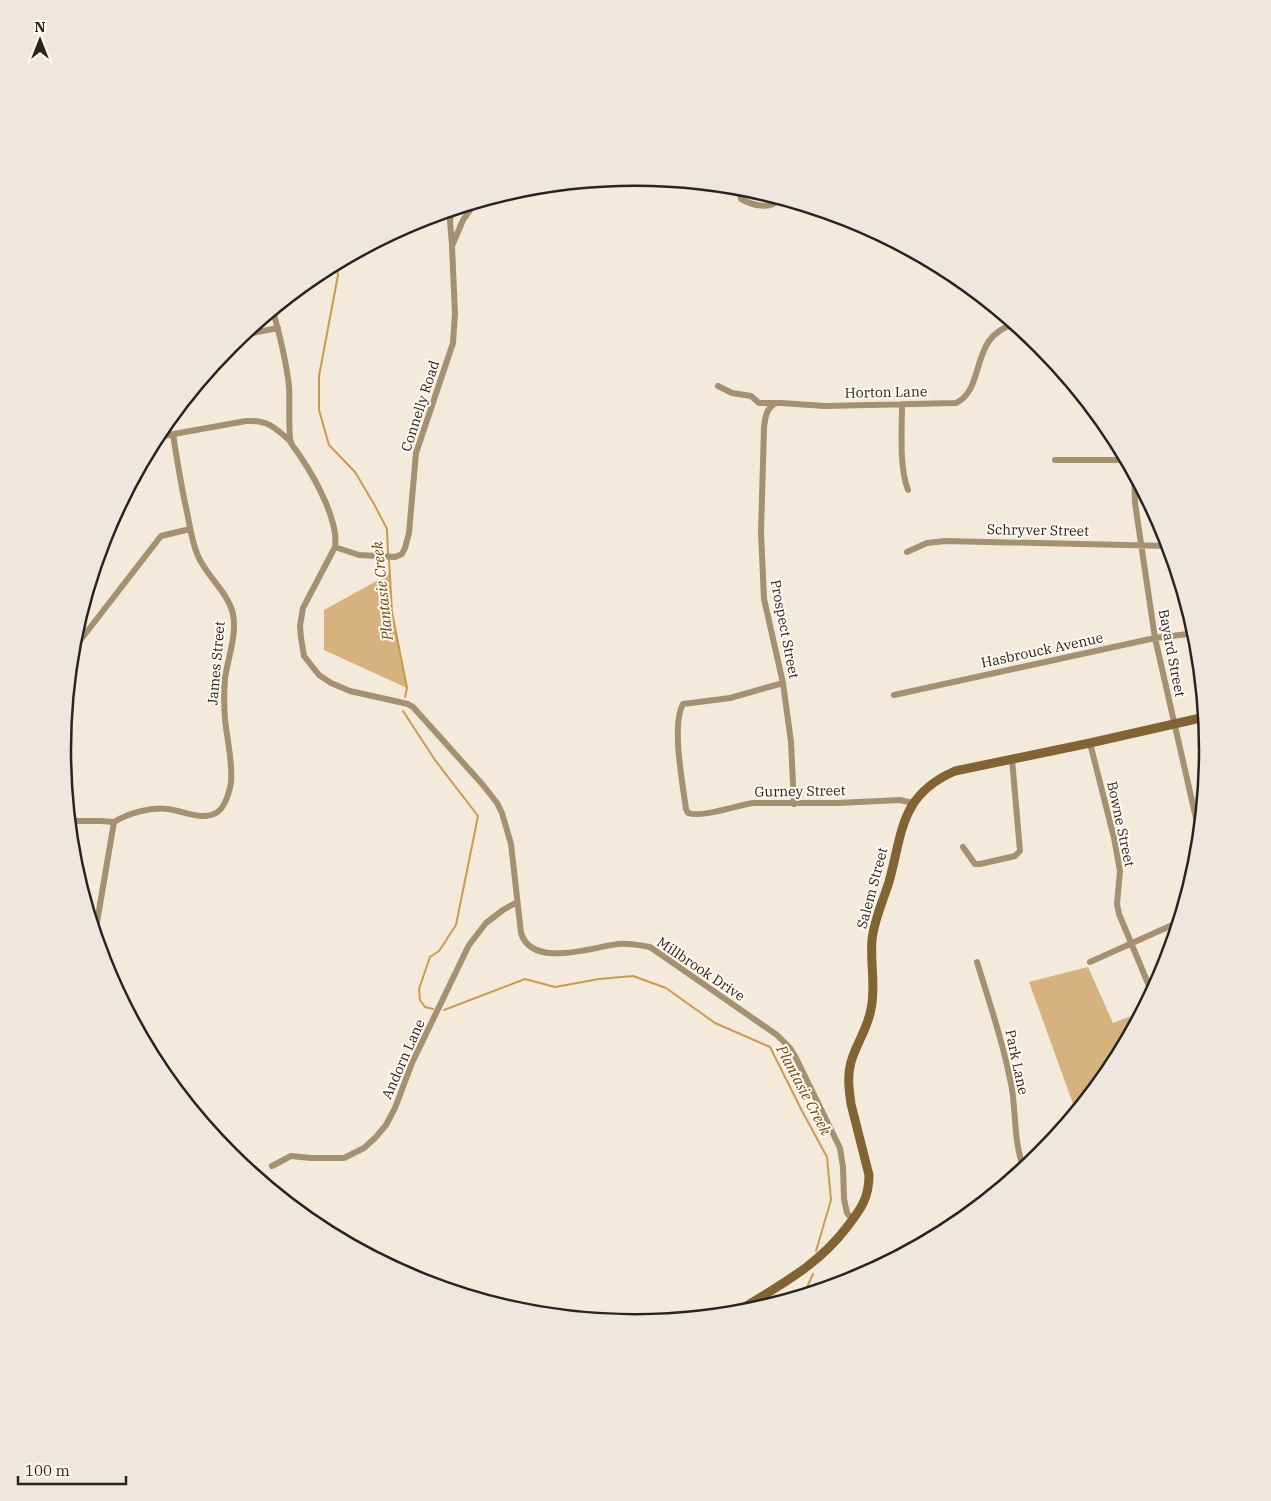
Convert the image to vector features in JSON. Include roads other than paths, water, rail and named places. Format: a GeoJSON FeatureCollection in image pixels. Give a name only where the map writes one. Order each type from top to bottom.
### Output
{"type":"FeatureCollection","features":[{"type":"Feature","properties":{"kind":"street"},"geometry":{"type":"LineString","coordinates":[[741,196],[741,199],[749,203],[761,206],[774,203]]}},
{"type":"Feature","properties":{"kind":"street","name":"Connelly Road"},"geometry":{"type":"LineString","coordinates":[[335,547],[359,555],[395,557],[402,554],[405,548],[409,533],[416,453],[453,343],[455,314],[452,246],[463,220],[470,211]]}},
{"type":"Feature","properties":{"kind":"street"},"geometry":{"type":"LineString","coordinates":[[451,217],[452,246]]}},
{"type":"Feature","properties":{"kind":"street"},"geometry":{"type":"LineString","coordinates":[[275,317],[287,370],[291,442]]}},
{"type":"Feature","properties":{"kind":"street","name":"Horton Lane"},"geometry":{"type":"LineString","coordinates":[[718,386],[732,393],[751,396],[759,404],[776,403],[825,406],[948,404],[961,400],[968,391],[989,340],[1000,330],[1009,327]]}},
{"type":"Feature","properties":{"kind":"street"},"geometry":{"type":"LineString","coordinates":[[257,332],[278,328]]}},
{"type":"Feature","properties":{"kind":"street","name":"Prospect Street"},"geometry":{"type":"LineString","coordinates":[[776,403],[772,405],[766,414],[764,428],[761,542],[764,599],[783,683],[791,742],[794,804]]}},
{"type":"Feature","properties":{"kind":"street"},"geometry":{"type":"LineString","coordinates":[[902,404],[903,470],[908,490]]}},
{"type":"Feature","properties":{"kind":"street"},"geometry":{"type":"LineString","coordinates":[[167,435],[246,421],[266,423],[281,433],[291,442],[315,478],[332,522],[336,542],[335,547]]}},
{"type":"Feature","properties":{"kind":"street","name":"James Street"},"geometry":{"type":"LineString","coordinates":[[76,821],[114,822],[136,812],[154,809],[168,809],[207,816],[221,808],[230,786],[232,766],[224,707],[225,678],[234,631],[233,612],[225,596],[205,570],[198,555],[190,529],[173,434]]}},
{"type":"Feature","properties":{"kind":"street"},"geometry":{"type":"LineString","coordinates":[[1055,460],[1119,460]]}},
{"type":"Feature","properties":{"kind":"street","name":"Bayard Street"},"geometry":{"type":"LineString","coordinates":[[1134,487],[1135,503],[1155,638],[1196,817]]}},
{"type":"Feature","properties":{"kind":"street"},"geometry":{"type":"LineString","coordinates":[[83,637],[161,536],[190,529]]}},
{"type":"Feature","properties":{"kind":"street","name":"Schryver Street"},"geometry":{"type":"LineString","coordinates":[[907,552],[927,543],[945,541],[1161,546]]}},
{"type":"Feature","properties":{"kind":"street","name":"Millbrook Drive"},"geometry":{"type":"LineString","coordinates":[[335,547],[303,608],[300,632],[304,656],[319,674],[331,683],[413,707],[497,802],[502,813],[510,844],[516,902],[523,939],[534,948],[541,951],[571,953],[626,944],[650,947],[777,1035],[790,1048],[840,1148],[843,1167],[844,1199],[847,1212],[853,1220]]}},
{"type":"Feature","properties":{"kind":"street","name":"Hasbrouck Avenue"},"geometry":{"type":"LineString","coordinates":[[894,695],[1155,638],[1188,634]]}},
{"type":"Feature","properties":{"kind":"street","name":"Gurney Street"},"geometry":{"type":"LineString","coordinates":[[783,683],[730,698],[686,703],[682,707],[679,716],[678,743],[688,813],[700,814],[754,803],[838,804],[900,800],[913,802]]}},
{"type":"Feature","properties":{"kind":"street","name":"Salem Street"},"geometry":{"type":"LineString","coordinates":[[754,1302],[811,1265],[853,1220],[867,1196],[870,1175],[851,1104],[849,1069],[872,1008],[872,939],[874,927],[889,882],[904,820],[913,802],[928,786],[949,773],[1199,718]]}},
{"type":"Feature","properties":{"kind":"street","name":"Bowne Street"},"geometry":{"type":"LineString","coordinates":[[1090,743],[1114,838],[1120,871],[1118,914],[1149,985]]}},
{"type":"Feature","properties":{"kind":"street"},"geometry":{"type":"LineString","coordinates":[[963,847],[974,864],[1015,856],[1020,851],[1012,759]]}},
{"type":"Feature","properties":{"kind":"street"},"geometry":{"type":"LineString","coordinates":[[97,920],[114,822]]}},
{"type":"Feature","properties":{"kind":"street","name":"Andorn Lane"},"geometry":{"type":"LineString","coordinates":[[272,1166],[291,1156],[344,1158],[364,1148],[376,1138],[395,1108],[412,1063],[469,945],[486,924],[502,910],[516,902]]}},
{"type":"Feature","properties":{"kind":"street"},"geometry":{"type":"LineString","coordinates":[[1090,962],[1172,925]]}},
{"type":"Feature","properties":{"kind":"street","name":"Park Lane"},"geometry":{"type":"LineString","coordinates":[[977,962],[1002,1043],[1012,1090],[1016,1134],[1022,1161]]}},
{"type":"Feature","properties":{"kind":"waterway","name":"Plantasie Creek"},"geometry":{"type":"LineString","coordinates":[[338,271],[319,376],[319,410],[329,445],[355,472],[387,529],[388,554]]}},
{"type":"Feature","properties":{"kind":"waterway","name":"Plantasie Creek"},"geometry":{"type":"LineString","coordinates":[[389,559],[392,612],[407,688],[405,697]]}},
{"type":"Feature","properties":{"kind":"waterway","name":"Plantasie Creek"},"geometry":{"type":"LineString","coordinates":[[403,711],[435,760],[478,816],[456,925],[439,951],[430,957],[419,989],[420,1000],[425,1007],[433,1009]]}},
{"type":"Feature","properties":{"kind":"waterway","name":"Plantasie Creek"},"geometry":{"type":"LineString","coordinates":[[444,1010],[525,979],[555,987],[599,979],[633,976],[666,988],[715,1023],[770,1047],[827,1157],[831,1200],[816,1251]]}},
{"type":"Feature","properties":{"kind":"waterway","name":"Plantasie Creek"},"geometry":{"type":"LineString","coordinates":[[806,1288],[813,1274]]}}]}
